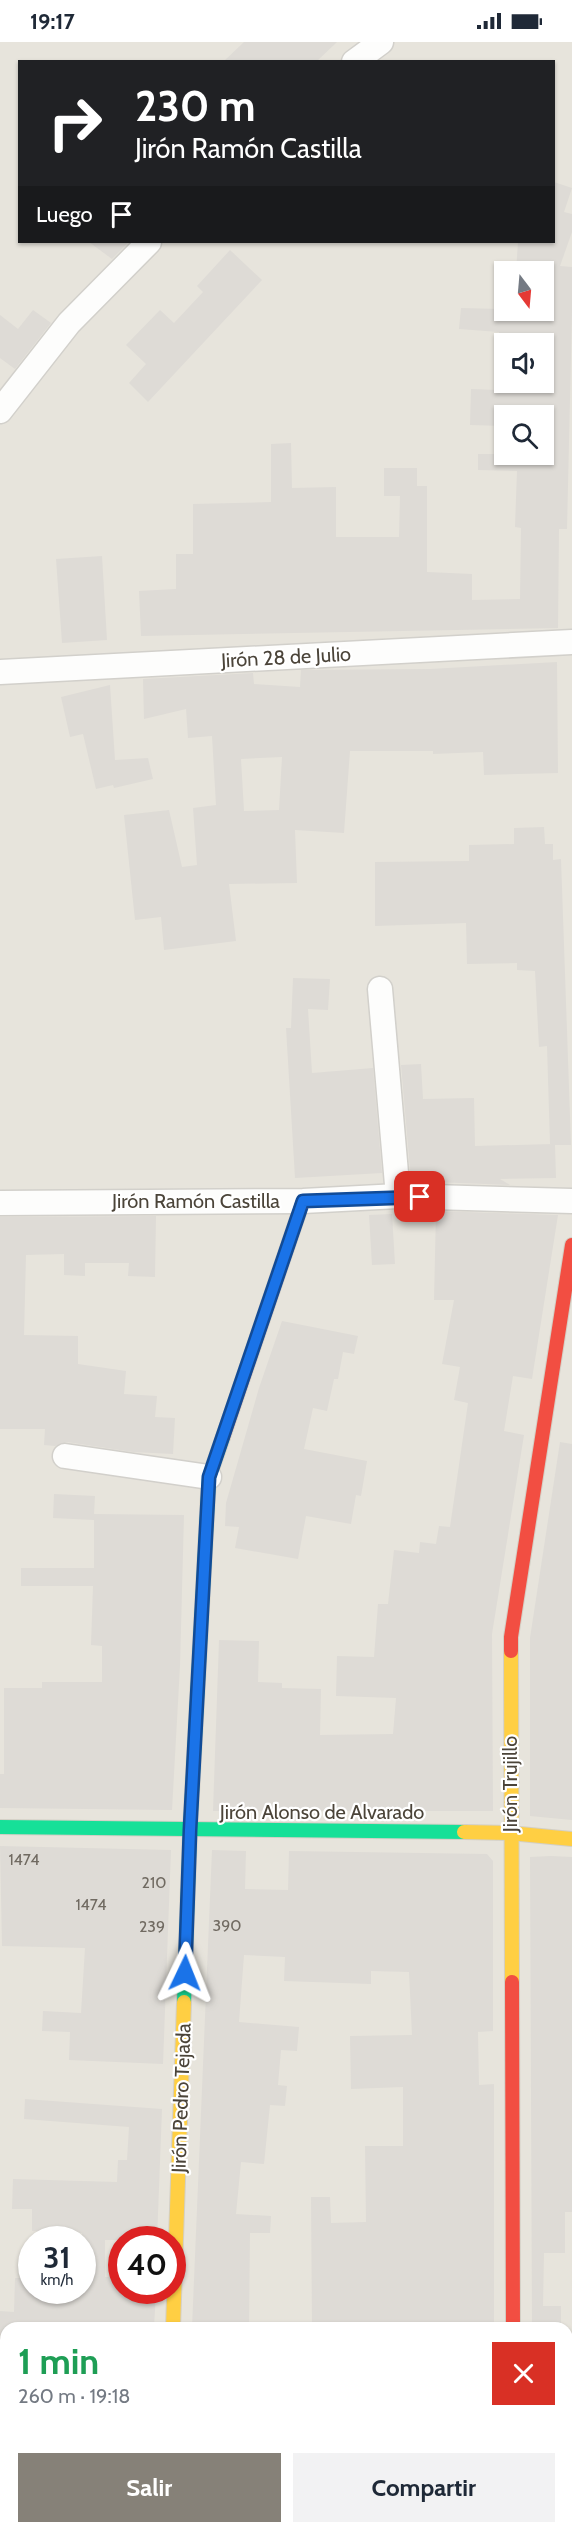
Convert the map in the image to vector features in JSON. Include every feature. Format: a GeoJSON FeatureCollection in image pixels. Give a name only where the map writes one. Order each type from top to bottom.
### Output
{"type":"FeatureCollection","features":[{"type":"Feature","properties":{"kind":"street"},"geometry":{"type":"LineString","coordinates":[[357,60],[381,42]]}},
{"type":"Feature","properties":{"kind":"street"},"geometry":{"type":"LineString","coordinates":[[0,411],[69,323],[148,243]]}},
{"type":"Feature","properties":{"kind":"street","name":"Jirón 28 de Julio"},"geometry":{"type":"LineString","coordinates":[[0,672],[572,642]]}},
{"type":"Feature","properties":{"kind":"street"},"geometry":{"type":"LineString","coordinates":[[380,988],[398,1196]]}},
{"type":"Feature","properties":{"kind":"street","name":"Jirón Ramón Castilla"},"geometry":{"type":"LineString","coordinates":[[0,1203],[303,1201],[398,1196],[572,1201]]}},
{"type":"Feature","properties":{"kind":"street","name":"Jirón Pedro Tejada"},"geometry":{"type":"LineString","coordinates":[[173,2322],[190,1830],[209,1477],[303,1201]]}},
{"type":"Feature","properties":{"kind":"street","name":"Jirón Trujillo"},"geometry":{"type":"LineString","coordinates":[[513,2322],[511,1637],[572,1245]]}},
{"type":"Feature","properties":{"kind":"street"},"geometry":{"type":"LineString","coordinates":[[65,1456],[209,1477]]}},
{"type":"Feature","properties":{"kind":"street","name":"Jirón Alonso de Alvarado"},"geometry":{"type":"LineString","coordinates":[[0,1827],[510,1833],[572,1839]]}},
{"type":"Feature","properties":{"kind":"shaded area"},"geometry":{"type":"Polygon","coordinates":[[[0,42],[572,42],[572,2322],[0,2322],[0,42]]]}},
{"type":"Feature","properties":{"kind":"building"},"geometry":{"type":"Polygon","coordinates":[[[244,42],[337,42],[318,60],[225,60],[244,42]]]}},
{"type":"Feature","properties":{"kind":"building"},"geometry":{"type":"Polygon","coordinates":[[[555,182],[572,188],[564,212],[572,214],[572,232],[560,266],[572,267],[572,312],[567,529],[559,529],[558,628],[141,636],[139,591],[176,589],[176,554],[193,554],[193,504],[271,502],[271,444],[291,443],[292,488],[336,487],[336,537],[399,537],[400,496],[384,496],[384,468],[417,468],[417,486],[427,486],[427,572],[472,574],[472,600],[520,599],[521,528],[515,527],[517,471],[478,470],[478,454],[494,454],[494,465],[554,465],[554,405],[494,405],[494,426],[470,425],[471,389],[494,390],[494,393],[554,393],[554,333],[499,333],[459,329],[461,308],[494,309],[494,321],[554,321],[554,261],[517,261],[518,243],[555,243],[555,182]]]}},
{"type":"Feature","properties":{"kind":"building"},"geometry":{"type":"Polygon","coordinates":[[[90,243],[128,243],[112,259],[90,243]]]}},
{"type":"Feature","properties":{"kind":"building"},"geometry":{"type":"Polygon","coordinates":[[[230,250],[262,280],[148,402],[129,383],[146,364],[126,345],[160,310],[174,323],[203,292],[197,286],[230,250]]]}},
{"type":"Feature","properties":{"kind":"building"},"geometry":{"type":"Polygon","coordinates":[[[33,310],[51,323],[15,369],[0,358],[0,315],[18,329],[33,310]]]}},
{"type":"Feature","properties":{"kind":"building"},"geometry":{"type":"Polygon","coordinates":[[[102,556],[107,640],[62,643],[56,559],[102,556]]]}},
{"type":"Feature","properties":{"kind":"building"},"geometry":{"type":"Polygon","coordinates":[[[557,662],[558,773],[484,775],[483,752],[433,754],[433,751],[350,751],[344,833],[295,830],[297,883],[229,884],[236,941],[164,950],[161,917],[135,920],[124,815],[169,810],[182,867],[197,865],[193,808],[216,805],[212,736],[188,738],[186,709],[144,719],[143,679],[253,673],[254,684],[300,687],[301,670],[430,669],[557,662]],[[282,757],[241,759],[244,811],[279,810],[282,757]]]}},
{"type":"Feature","properties":{"kind":"building"},"geometry":{"type":"Polygon","coordinates":[[[110,685],[115,760],[148,758],[153,779],[114,788],[113,785],[96,789],[83,734],[70,737],[61,697],[110,685]]]}},
{"type":"Feature","properties":{"kind":"building"},"geometry":{"type":"Polygon","coordinates":[[[544,827],[545,844],[553,844],[553,860],[561,859],[571,1145],[555,1145],[556,1178],[500,1179],[510,1185],[411,1181],[401,1065],[421,1064],[423,1099],[474,1098],[475,1146],[553,1144],[550,1144],[547,1046],[539,1047],[535,971],[517,970],[517,963],[467,964],[466,923],[375,926],[375,862],[469,861],[469,845],[514,844],[514,828],[544,827]]]}},
{"type":"Feature","properties":{"kind":"building"},"geometry":{"type":"Polygon","coordinates":[[[293,978],[330,979],[328,1010],[308,1009],[312,1073],[373,1068],[382,1173],[295,1178],[286,1028],[291,1028],[293,978]]]}},
{"type":"Feature","properties":{"kind":"building"},"geometry":{"type":"Polygon","coordinates":[[[436,1211],[558,1215],[532,1379],[513,1376],[504,1431],[524,1435],[492,1634],[493,1811],[213,1811],[219,1640],[259,1641],[258,1682],[282,1683],[282,1688],[321,1689],[320,1735],[393,1734],[396,1698],[336,1696],[337,1656],[374,1657],[378,1604],[388,1604],[394,1550],[419,1553],[420,1542],[436,1544],[439,1526],[450,1527],[468,1403],[454,1400],[460,1367],[442,1364],[454,1300],[434,1300],[436,1211]]]}},
{"type":"Feature","properties":{"kind":"building"},"geometry":{"type":"Polygon","coordinates":[[[392,1214],[395,1264],[372,1265],[369,1215],[392,1214]]]}},
{"type":"Feature","properties":{"kind":"building"},"geometry":{"type":"Polygon","coordinates":[[[156,1216],[155,1277],[128,1276],[129,1263],[85,1263],[85,1276],[64,1275],[64,1254],[26,1255],[24,1335],[78,1336],[78,1364],[126,1371],[124,1394],[157,1396],[155,1417],[175,1418],[173,1454],[133,1452],[67,1442],[55,1446],[44,1445],[45,1429],[0,1429],[0,1217],[156,1216]]]}},
{"type":"Feature","properties":{"kind":"building"},"geometry":{"type":"Polygon","coordinates":[[[282,1321],[358,1336],[354,1354],[343,1352],[338,1379],[334,1379],[327,1411],[313,1408],[304,1449],[367,1461],[361,1496],[356,1495],[351,1524],[306,1516],[298,1559],[235,1548],[239,1527],[225,1526],[226,1503],[259,1388],[282,1321]]]}},
{"type":"Feature","properties":{"kind":"building"},"geometry":{"type":"Polygon","coordinates":[[[560,1442],[572,1444],[572,1820],[530,1816],[530,1638],[560,1442]]]}},
{"type":"Feature","properties":{"kind":"building"},"geometry":{"type":"Polygon","coordinates":[[[54,1494],[95,1496],[94,1514],[184,1515],[180,1666],[172,1810],[0,1808],[0,1774],[4,1774],[4,1688],[42,1688],[42,1682],[102,1682],[102,1646],[91,1645],[93,1586],[21,1586],[21,1568],[94,1568],[94,1520],[53,1518],[54,1494]]]}},
{"type":"Feature","properties":{"kind":"building"},"geometry":{"type":"Polygon","coordinates":[[[0,1846],[171,1850],[163,2064],[69,2060],[70,2032],[42,2031],[43,2011],[81,2013],[85,1948],[2,1946],[0,1846]]]}},
{"type":"Feature","properties":{"kind":"building"},"geometry":{"type":"Polygon","coordinates":[[[212,1850],[246,1851],[245,1889],[288,1890],[289,1851],[487,1854],[493,1861],[493,2031],[478,2032],[479,2085],[494,2084],[494,2322],[312,2322],[311,2197],[330,2197],[331,2223],[366,2222],[365,2146],[403,2146],[403,2087],[351,2089],[350,2036],[412,2035],[409,1972],[371,1971],[371,1984],[284,1981],[285,1957],[244,1955],[239,2022],[299,2027],[297,2051],[281,2050],[278,2085],[287,2086],[285,2106],[270,2105],[264,2164],[241,2162],[236,2214],[271,2216],[270,2233],[250,2233],[249,2322],[192,2322],[212,1850]]]}},
{"type":"Feature","properties":{"kind":"building"},"geometry":{"type":"Polygon","coordinates":[[[530,1857],[572,1857],[572,2212],[565,2212],[565,2253],[544,2253],[543,2306],[561,2306],[561,2322],[532,2322],[530,1857]]]}},
{"type":"Feature","properties":{"kind":"building"},"geometry":{"type":"Polygon","coordinates":[[[25,2099],[162,2109],[158,2226],[108,2226],[108,2240],[105,2240],[108,2304],[155,2304],[154,2322],[0,2322],[0,2311],[14,2312],[15,2278],[18,2278],[18,2304],[96,2304],[96,2226],[32,2226],[32,2209],[12,2209],[13,2179],[117,2182],[118,2160],[127,2160],[129,2127],[24,2119],[25,2099]]]}},
{"type":"Feature","properties":{"kind":"traffic: fast"},"geometry":{"type":"LineString","coordinates":[[184,2002],[190,1830],[209,1477],[223,1437]]}},
{"type":"Feature","properties":{"kind":"traffic: fast"},"geometry":{"type":"LineString","coordinates":[[0,1827],[464,1832]]}},
{"type":"Feature","properties":{"kind":"traffic: slow"},"geometry":{"type":"LineString","coordinates":[[511,1651],[512,1982]]}},
{"type":"Feature","properties":{"kind":"traffic: slow"},"geometry":{"type":"LineString","coordinates":[[464,1832],[510,1833],[572,1839]]}},
{"type":"Feature","properties":{"kind":"traffic: slow"},"geometry":{"type":"LineString","coordinates":[[173,2322],[184,2002]]}},
{"type":"Feature","properties":{"kind":"traffic: jam"},"geometry":{"type":"LineString","coordinates":[[223,1437],[303,1201]]}},
{"type":"Feature","properties":{"kind":"traffic: jam"},"geometry":{"type":"LineString","coordinates":[[511,1651],[511,1637],[572,1245]]}},
{"type":"Feature","properties":{"kind":"traffic: jam"},"geometry":{"type":"LineString","coordinates":[[512,1982],[513,2322]]}},
{"type":"Feature","properties":{"kind":"route"},"geometry":{"type":"LineString","coordinates":[[185,1973],[190,1830],[209,1477],[303,1201],[420,1197]]}}]}
